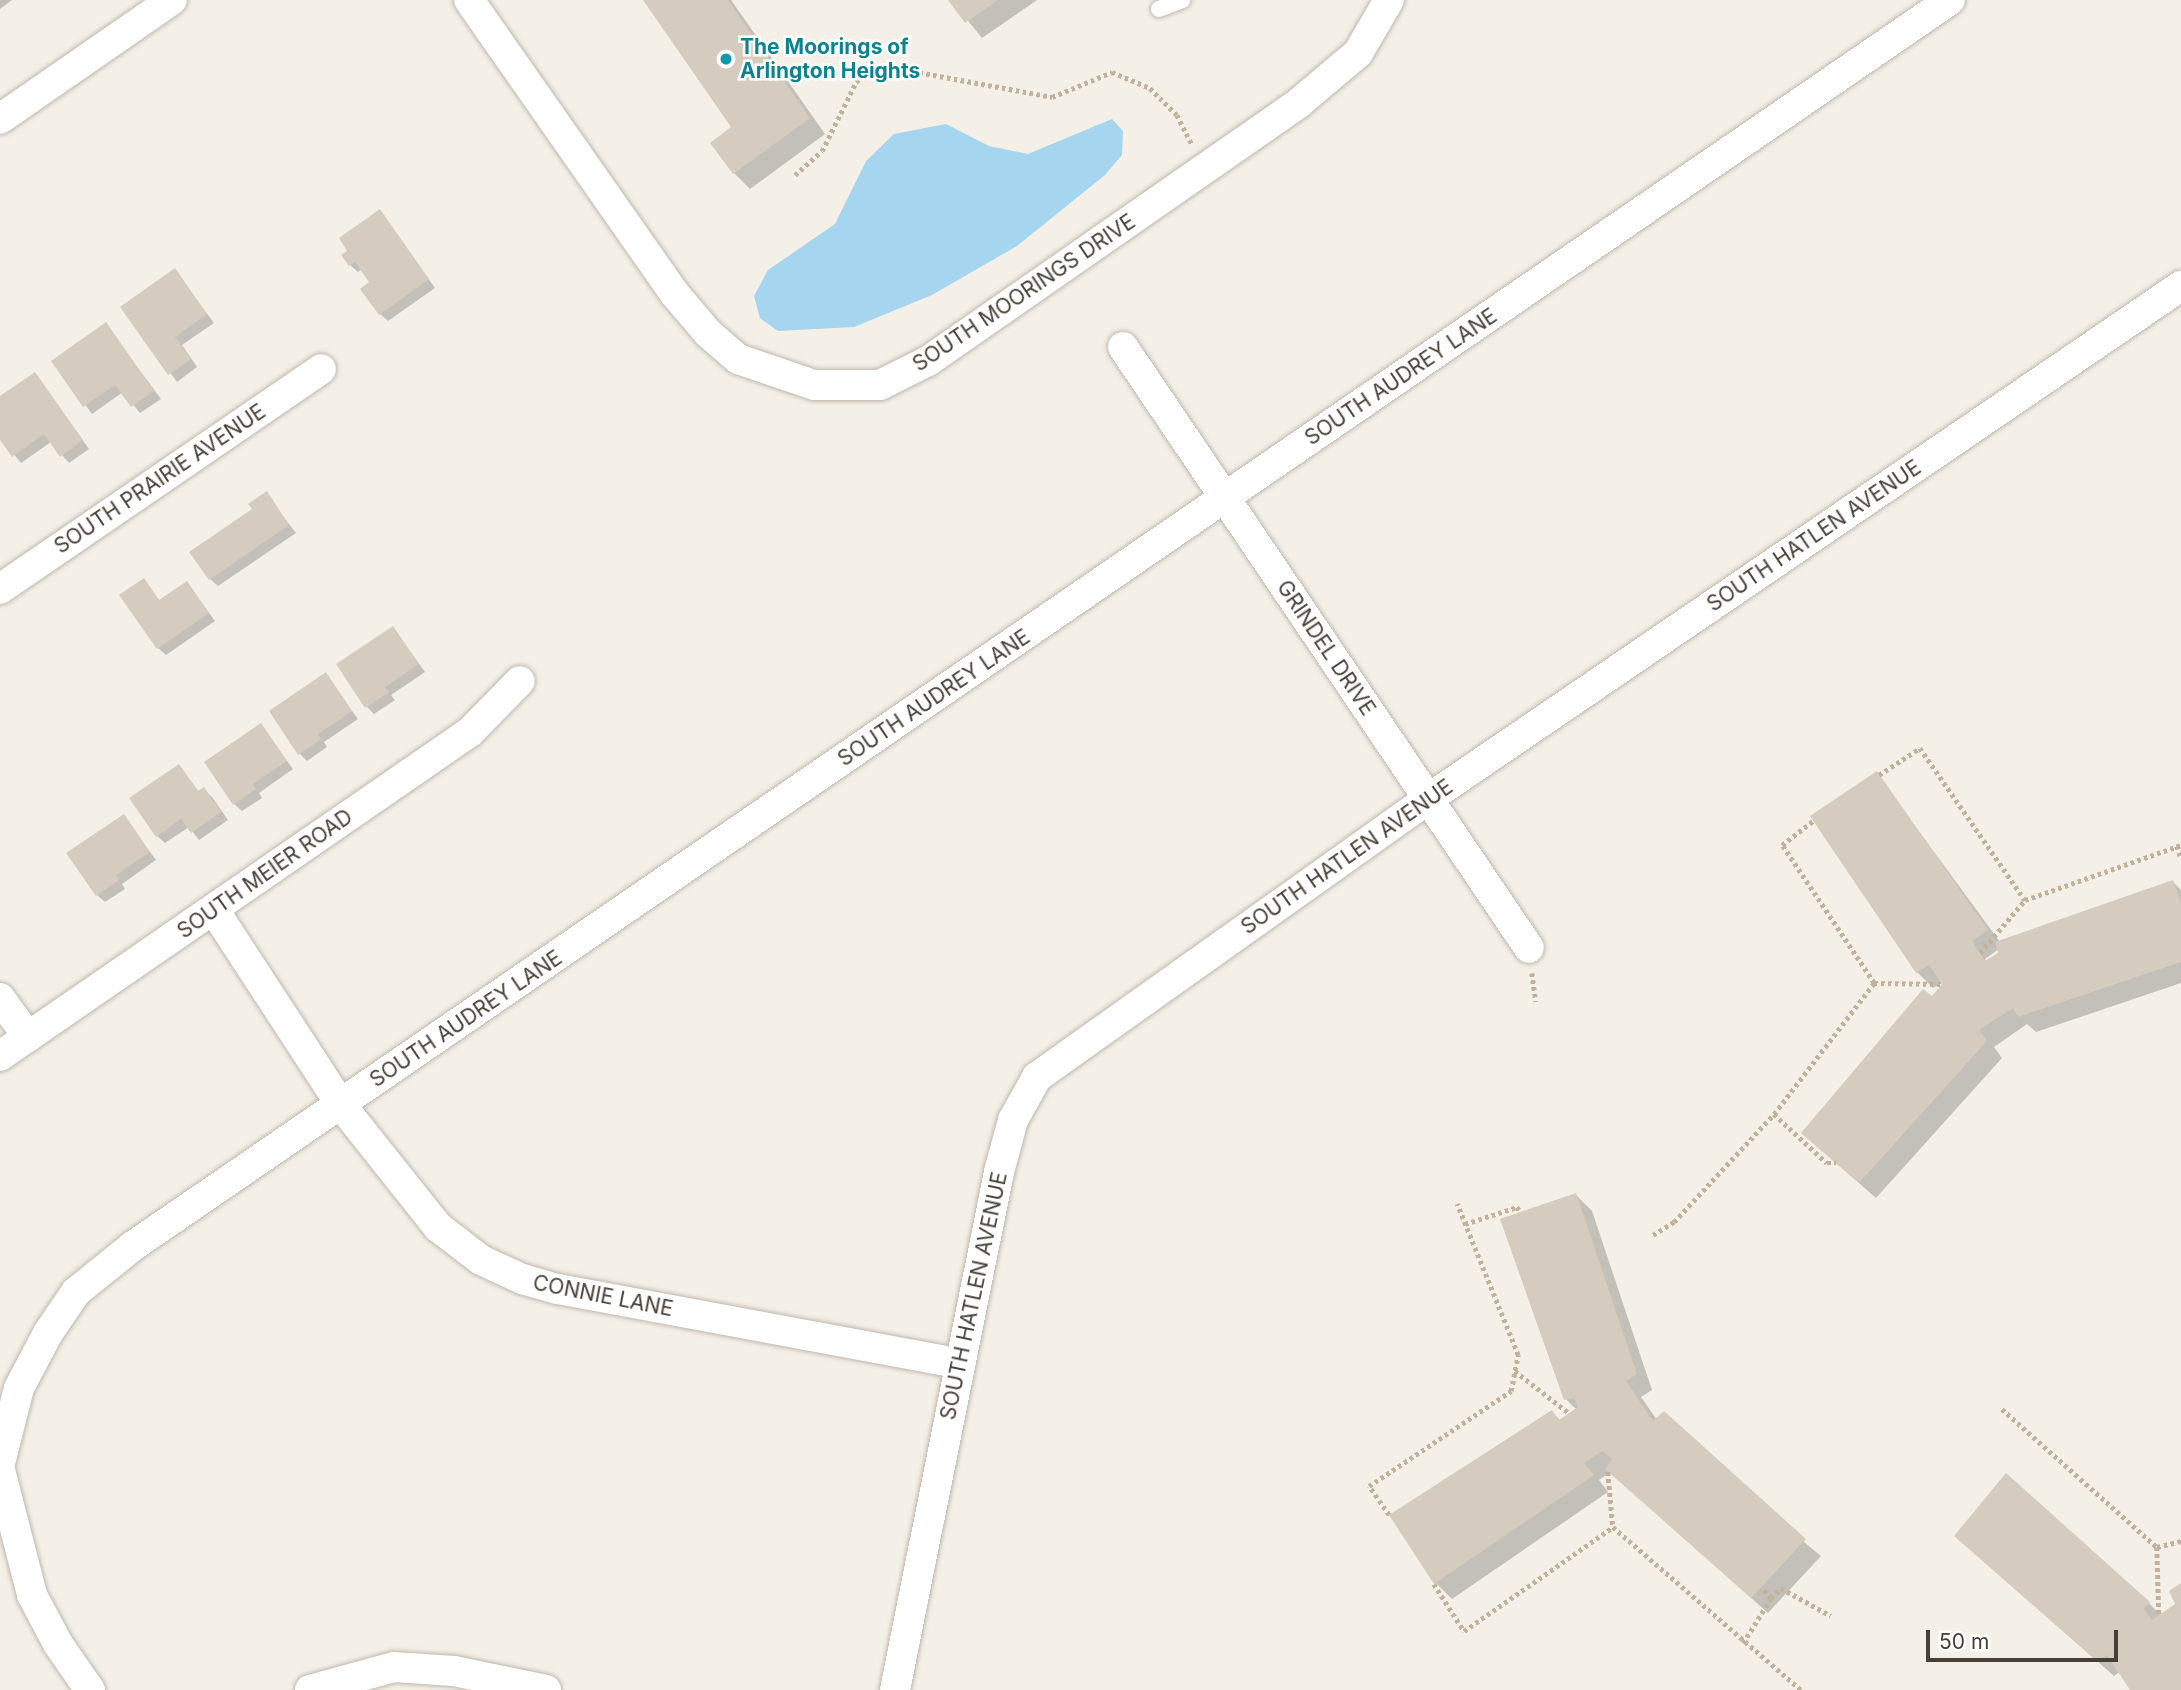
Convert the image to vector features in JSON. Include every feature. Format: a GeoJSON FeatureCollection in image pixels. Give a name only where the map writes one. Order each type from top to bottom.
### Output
{"type":"FeatureCollection","features":[{"type":"Feature","properties":{"kind":"street"},"geometry":{"type":"LineString","coordinates":[[0,119],[172,0]]}},
{"type":"Feature","properties":{"kind":"street","name":"SOUTH MOORINGS DRIVE"},"geometry":{"type":"LineString","coordinates":[[469,0],[674,293],[708,333],[738,359],[814,385],[880,385],[928,361],[1300,102],[1358,53],[1389,0]]}},
{"type":"Feature","properties":{"kind":"street","name":"SOUTH AUDREY LANE"},"geometry":{"type":"LineString","coordinates":[[0,1463],[19,1388],[76,1292],[133,1246],[1950,0]]}},
{"type":"Feature","properties":{"kind":"street","name":"SOUTH HATLEN AVENUE"},"geometry":{"type":"LineString","coordinates":[[895,1690],[958,1363],[1013,1120],[1037,1077],[1428,799],[2181,286]]}},
{"type":"Feature","properties":{"kind":"street","name":"GRINDEL DRIVE"},"geometry":{"type":"LineString","coordinates":[[1123,347],[1529,948]]}},
{"type":"Feature","properties":{"kind":"street","name":"SOUTH PRAIRIE AVENUE"},"geometry":{"type":"LineString","coordinates":[[0,589],[321,369]]}},
{"type":"Feature","properties":{"kind":"street","name":"SOUTH MEIER ROAD"},"geometry":{"type":"LineString","coordinates":[[0,1056],[470,732],[520,681]]}},
{"type":"Feature","properties":{"kind":"street","name":"CONNIE LANE"},"geometry":{"type":"LineString","coordinates":[[214,910],[341,1105],[438,1227],[481,1260],[522,1279],[958,1363]]}},
{"type":"Feature","properties":{"kind":"street"},"geometry":{"type":"LineString","coordinates":[[0,998],[28,1037]]}},
{"type":"Feature","properties":{"kind":"street"},"geometry":{"type":"LineString","coordinates":[[0,1470],[32,1595],[58,1644],[90,1690]]}},
{"type":"Feature","properties":{"kind":"street"},"geometry":{"type":"LineString","coordinates":[[310,1690],[343,1677],[394,1667],[454,1671],[546,1690]]}},
{"type":"Feature","properties":{"kind":"lane"},"geometry":{"type":"LineString","coordinates":[[1159,9],[1182,0]]}},
{"type":"Feature","properties":{"kind":"path"},"geometry":{"type":"LineString","coordinates":[[795,175],[822,151],[856,82],[870,70],[885,66],[1052,97],[1112,72],[1150,88],[1177,115],[1195,151]]}},
{"type":"Feature","properties":{"kind":"path"},"geometry":{"type":"LineString","coordinates":[[1880,775],[1920,748],[2025,900]]}},
{"type":"Feature","properties":{"kind":"path"},"geometry":{"type":"LineString","coordinates":[[1813,821],[1782,845],[1874,983]]}},
{"type":"Feature","properties":{"kind":"path"},"geometry":{"type":"LineString","coordinates":[[1980,953],[2025,900],[2179,846],[2181,858]]}},
{"type":"Feature","properties":{"kind":"path"},"geometry":{"type":"LineString","coordinates":[[1874,983],[1942,984]]}},
{"type":"Feature","properties":{"kind":"path"},"geometry":{"type":"LineString","coordinates":[[1653,1235],[1674,1222],[1773,1115],[1874,983]]}},
{"type":"Feature","properties":{"kind":"path"},"geometry":{"type":"LineString","coordinates":[[1773,1115],[1827,1163],[1836,1163]]}},
{"type":"Feature","properties":{"kind":"path"},"geometry":{"type":"LineString","coordinates":[[1389,1515],[1369,1486],[1511,1391],[1518,1355],[1457,1204]]}},
{"type":"Feature","properties":{"kind":"path"},"geometry":{"type":"LineString","coordinates":[[1465,1224],[1517,1207],[1521,1212]]}},
{"type":"Feature","properties":{"kind":"path"},"geometry":{"type":"LineString","coordinates":[[1515,1371],[1569,1413]]}},
{"type":"Feature","properties":{"kind":"path"},"geometry":{"type":"LineString","coordinates":[[2002,1409],[2157,1547],[2159,1615]]}},
{"type":"Feature","properties":{"kind":"path"},"geometry":{"type":"LineString","coordinates":[[1608,1472],[1613,1527],[1743,1643],[1801,1690]]}},
{"type":"Feature","properties":{"kind":"path"},"geometry":{"type":"LineString","coordinates":[[1434,1584],[1464,1631],[1613,1527]]}},
{"type":"Feature","properties":{"kind":"path"},"geometry":{"type":"LineString","coordinates":[[2157,1547],[2181,1541]]}},
{"type":"Feature","properties":{"kind":"path"},"geometry":{"type":"LineString","coordinates":[[1761,1588],[1771,1598]]}},
{"type":"Feature","properties":{"kind":"path"},"geometry":{"type":"LineString","coordinates":[[1743,1643],[1771,1598],[1781,1588],[1831,1616]]}},
{"type":"Feature","properties":{"kind":"water"},"geometry":{"type":"Polygon","coordinates":[[[1112,119],[1123,131],[1122,155],[1105,175],[1017,246],[932,295],[854,327],[778,331],[760,318],[754,296],[768,270],[835,224],[866,161],[894,134],[946,124],[989,146],[1028,154],[1112,119]]]}},
{"type":"Feature","properties":{"kind":"building","name":"The Moorings of Arlington Heights"},"geometry":{"type":"Polygon","coordinates":[[[643,0],[728,0],[810,118],[733,174],[710,143],[731,127],[643,0]]]}},
{"type":"Feature","properties":{"kind":"building","name":"The Moorings of Arlington Heights"},"geometry":{"type":"Polygon","coordinates":[[[948,0],[998,0],[965,23],[948,0]]]}},
{"type":"Feature","properties":{"kind":"building"},"geometry":{"type":"Polygon","coordinates":[[[380,209],[429,279],[379,315],[360,289],[369,282],[355,262],[349,266],[341,255],[347,251],[339,238],[380,209]]]}},
{"type":"Feature","properties":{"kind":"building"},"geometry":{"type":"Polygon","coordinates":[[[175,268],[207,314],[175,337],[191,359],[168,375],[120,307],[175,268]]]}},
{"type":"Feature","properties":{"kind":"building"},"geometry":{"type":"Polygon","coordinates":[[[106,322],[154,391],[131,407],[115,385],[83,407],[51,361],[106,322]]]}},
{"type":"Feature","properties":{"kind":"building"},"geometry":{"type":"Polygon","coordinates":[[[35,372],[83,440],[60,457],[44,434],[12,457],[0,440],[0,396],[35,372]]]}},
{"type":"Feature","properties":{"kind":"building"},"geometry":{"type":"Polygon","coordinates":[[[267,491],[289,525],[209,580],[189,552],[252,509],[248,504],[267,491]]]}},
{"type":"Feature","properties":{"kind":"building"},"geometry":{"type":"Polygon","coordinates":[[[144,578],[159,600],[187,581],[209,613],[157,649],[119,595],[144,578]]]}},
{"type":"Feature","properties":{"kind":"building"},"geometry":{"type":"Polygon","coordinates":[[[393,626],[419,664],[385,687],[389,692],[365,708],[336,664],[393,626]]]}},
{"type":"Feature","properties":{"kind":"building"},"geometry":{"type":"Polygon","coordinates":[[[326,672],[352,711],[318,734],[321,739],[298,755],[269,711],[326,672]]]}},
{"type":"Feature","properties":{"kind":"building"},"geometry":{"type":"Polygon","coordinates":[[[261,723],[287,761],[253,784],[256,789],[233,805],[204,762],[261,723]]]}},
{"type":"Feature","properties":{"kind":"building"},"geometry":{"type":"Polygon","coordinates":[[[179,764],[198,791],[204,787],[221,812],[191,833],[181,819],[156,837],[129,798],[179,764]]]}},
{"type":"Feature","properties":{"kind":"building"},"geometry":{"type":"Polygon","coordinates":[[[1877,771],[1988,930],[1972,941],[1985,961],[1998,953],[1995,942],[2173,880],[2181,903],[2181,962],[2018,1017],[2013,1008],[1979,1030],[1987,1041],[1859,1183],[1801,1133],[1923,989],[1932,996],[1942,984],[1929,965],[1916,973],[1810,816],[1877,771]]]}},
{"type":"Feature","properties":{"kind":"building"},"geometry":{"type":"Polygon","coordinates":[[[124,814],[150,852],[116,875],[119,880],[96,896],[66,853],[124,814]]]}},
{"type":"Feature","properties":{"kind":"building"},"geometry":{"type":"Polygon","coordinates":[[[1576,1193],[1637,1374],[1626,1381],[1653,1421],[1664,1411],[1806,1539],[1751,1598],[1605,1469],[1612,1459],[1602,1451],[1584,1463],[1594,1475],[1434,1584],[1389,1515],[1552,1410],[1559,1420],[1578,1407],[1574,1398],[1564,1400],[1500,1219],[1576,1193]]]}},
{"type":"Feature","properties":{"kind":"building"},"geometry":{"type":"Polygon","coordinates":[[[2006,1473],[2150,1602],[2144,1609],[2152,1620],[2175,1604],[2169,1591],[2181,1583],[2181,1690],[2130,1690],[2107,1655],[2097,1661],[1954,1536],[2006,1473]]]}},
{"type":"Feature","properties":{"kind":"place","name":"The Moorings of Arlington Heights"},"geometry":{"type":"Point","coordinates":[726,59]}}]}
